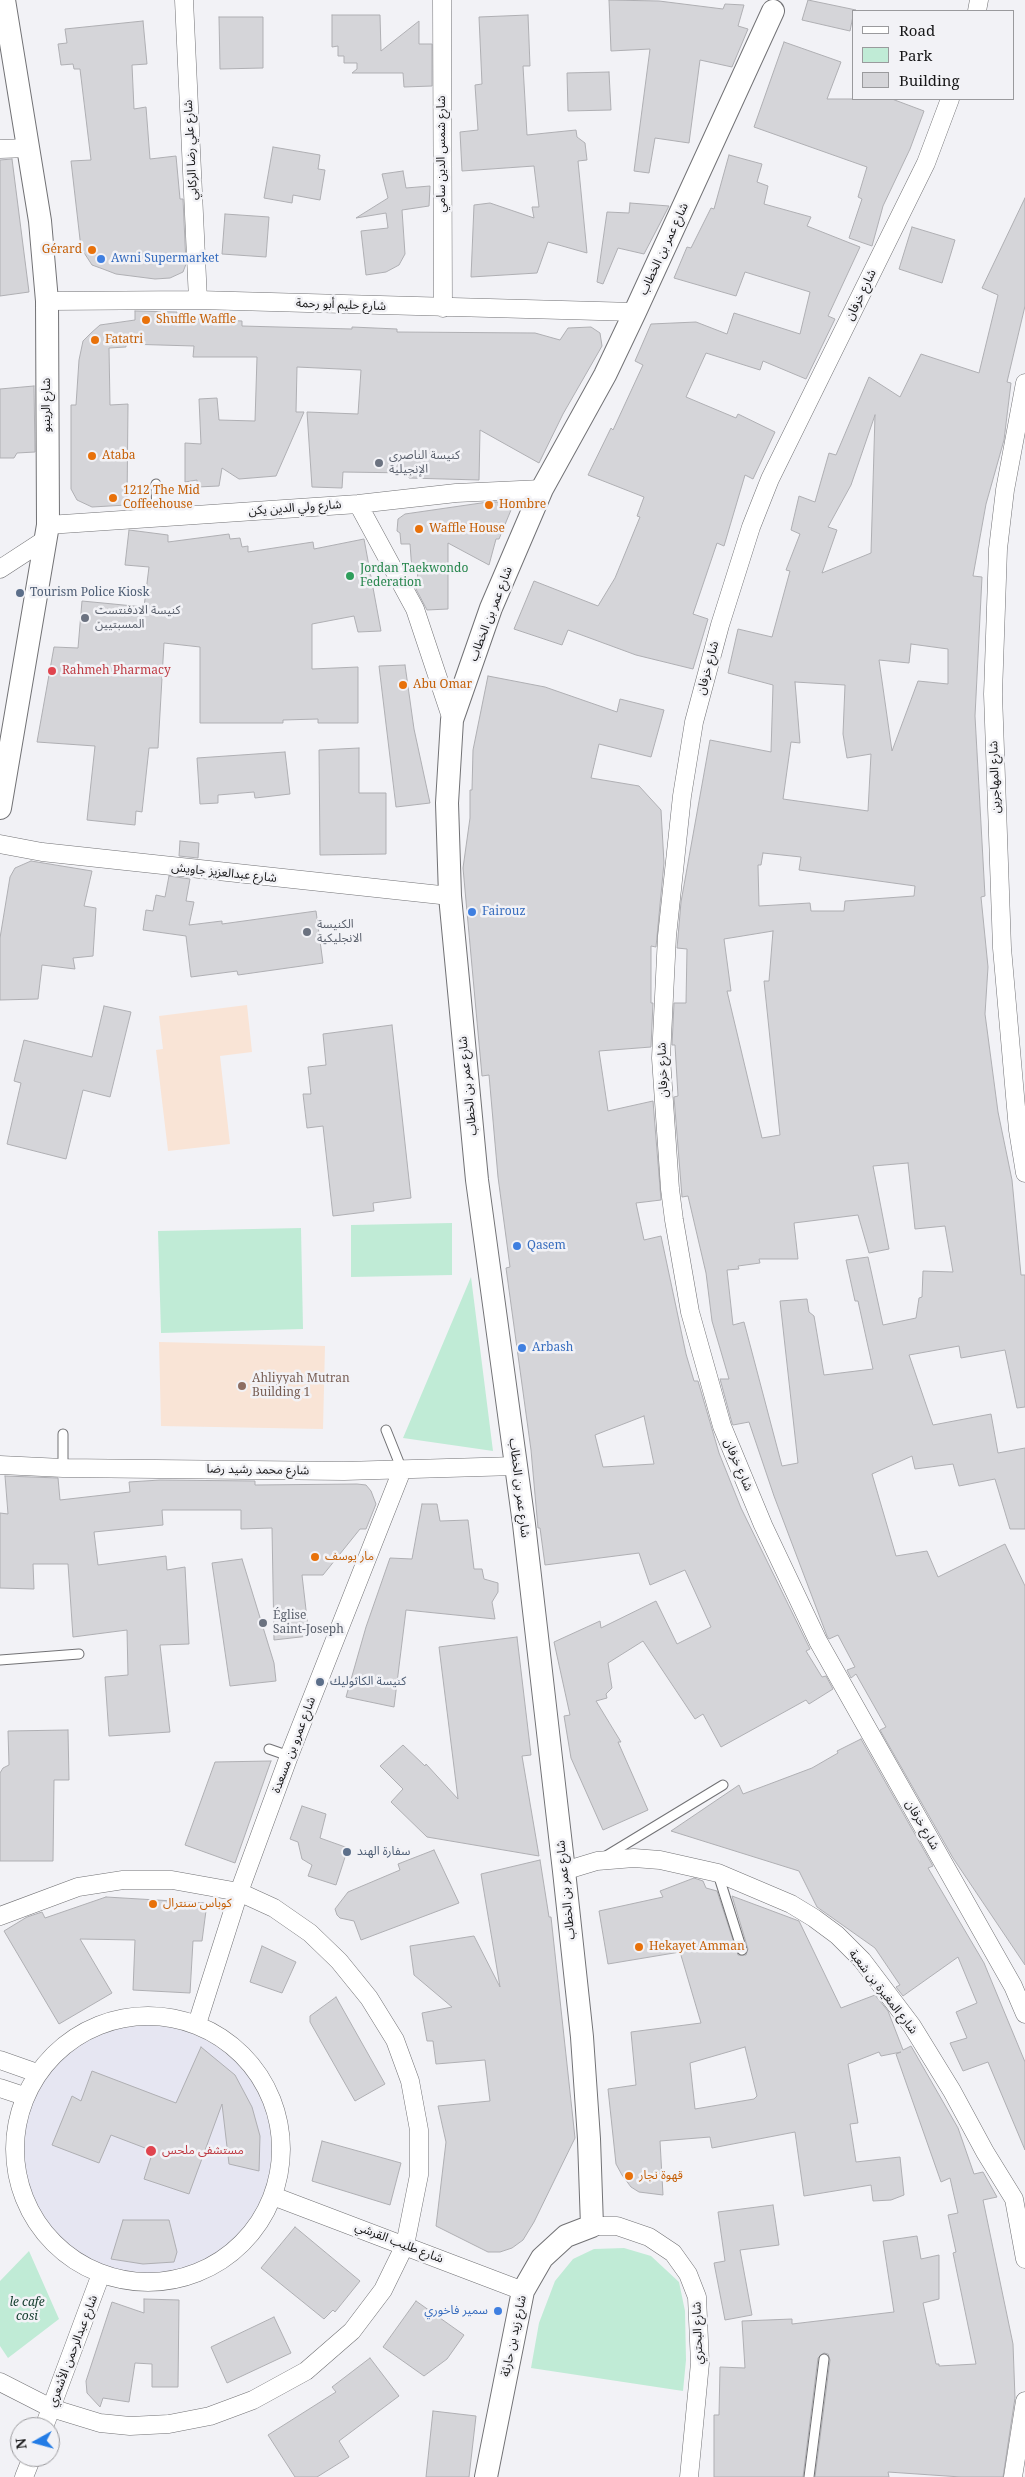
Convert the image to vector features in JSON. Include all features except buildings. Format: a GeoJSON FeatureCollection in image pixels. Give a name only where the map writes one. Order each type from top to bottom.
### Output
{"type":"FeatureCollection","features":[{"type":"Feature","properties":{"kind":"street","name":"شارع الرينبو"},"geometry":{"type":"LineString","coordinates":[[0,808],[47,532],[47,301],[40,221],[4,0]]}},
{"type":"Feature","properties":{"kind":"street","name":"شارع علي رضا الركابي"},"geometry":{"type":"LineString","coordinates":[[184,0],[198,300]]}},
{"type":"Feature","properties":{"kind":"street","name":"شارع شمس الدين سامي"},"geometry":{"type":"LineString","coordinates":[[442,0],[443,308]]}},
{"type":"Feature","properties":{"kind":"street","name":"شارع عمر بن الخطاب"},"geometry":{"type":"LineString","coordinates":[[592,2226],[589,2139],[582,2046],[564,1872],[545,1696],[477,1180],[450,896],[447,803],[452,720],[491,608],[542,489],[635,312],[774,4]]}},
{"type":"Feature","properties":{"kind":"street","name":"شارع خرفان"},"geometry":{"type":"LineString","coordinates":[[950,100],[926,163],[770,479],[750,527],[720,624],[694,722],[682,796],[667,936],[661,1058],[670,1189],[674,1220],[690,1312],[722,1426],[763,1525],[818,1641],[1019,1992],[1025,2014]]}},
{"type":"Feature","properties":{"kind":"street"},"geometry":{"type":"LineString","coordinates":[[0,149],[29,148]]}},
{"type":"Feature","properties":{"kind":"street","name":"شارع حليم أبو رحمة"},"geometry":{"type":"LineString","coordinates":[[47,301],[198,300],[635,312]]}},
{"type":"Feature","properties":{"kind":"street","name":"شارع المهاجرين"},"geometry":{"type":"LineString","coordinates":[[1025,383],[1005,490],[998,549],[993,685],[1002,957],[1016,1111],[1025,1173]]}},
{"type":"Feature","properties":{"kind":"street","name":"شارع ولي الدين يكن"},"geometry":{"type":"LineString","coordinates":[[47,532],[157,517],[358,504],[456,493],[542,489]]}},
{"type":"Feature","properties":{"kind":"street"},"geometry":{"type":"LineString","coordinates":[[358,504],[416,609],[452,720]]}},
{"type":"Feature","properties":{"kind":"street"},"geometry":{"type":"LineString","coordinates":[[0,569],[47,532]]}},
{"type":"Feature","properties":{"kind":"street","name":"شارع عبدالعزيز جاويش"},"geometry":{"type":"LineString","coordinates":[[0,844],[42,852],[450,896]]}},
{"type":"Feature","properties":{"kind":"street","name":"شارع محمد رشيد رضا"},"geometry":{"type":"LineString","coordinates":[[0,1465],[63,1468],[402,1470],[516,1466]]}},
{"type":"Feature","properties":{"kind":"street","name":"شارع عمرو بن مسعدة"},"geometry":{"type":"LineString","coordinates":[[197,2024],[239,1892],[289,1756],[402,1470]]}},
{"type":"Feature","properties":{"kind":"street","name":"شارع المغيرة بن شعبة"},"geometry":{"type":"LineString","coordinates":[[564,1872],[597,1861],[634,1858],[660,1860],[718,1873],[791,1904],[814,1918],[837,1935],[862,1960],[912,2026],[1019,2197]]}},
{"type":"Feature","properties":{"kind":"street"},"geometry":{"type":"LineString","coordinates":[[0,1916],[78,1887],[123,1880],[172,1880],[239,1892],[274,1908],[310,1933],[339,1961],[369,1998],[395,2040],[410,2081],[419,2130],[419,2175],[405,2245],[383,2290],[352,2331],[306,2371],[254,2400],[210,2416],[169,2424],[130,2426],[100,2423],[51,2408],[0,2382]]}},
{"type":"Feature","properties":{"kind":"street"},"geometry":{"type":"LineString","coordinates":[[161,2015],[197,2024],[227,2041],[252,2065],[270,2094],[280,2128],[281,2163],[273,2196],[260,2223],[240,2246],[217,2264],[189,2277],[160,2282],[130,2282],[101,2274],[74,2261],[52,2241],[34,2217],[21,2190],[15,2161],[16,2131],[24,2096],[37,2073],[58,2050],[88,2029],[124,2017],[161,2015]]}},
{"type":"Feature","properties":{"kind":"street"},"geometry":{"type":"LineString","coordinates":[[0,2060],[37,2073]]}},
{"type":"Feature","properties":{"kind":"street"},"geometry":{"type":"LineString","coordinates":[[0,2088],[24,2096]]}},
{"type":"Feature","properties":{"kind":"street","name":"شارع طليب القرشي"},"geometry":{"type":"LineString","coordinates":[[273,2196],[523,2291]]}},
{"type":"Feature","properties":{"kind":"street"},"geometry":{"type":"LineString","coordinates":[[1019,2197],[1025,2259]]}},
{"type":"Feature","properties":{"kind":"street","name":"شارع زيد بن حارثة"},"geometry":{"type":"LineString","coordinates":[[486,2477],[523,2291],[542,2258],[566,2236],[592,2226]]}},
{"type":"Feature","properties":{"kind":"street","name":"شارع البحتري"},"geometry":{"type":"LineString","coordinates":[[592,2226],[617,2226],[649,2237],[657,2242],[673,2253],[688,2274],[697,2297],[700,2363],[689,2477]]}},
{"type":"Feature","properties":{"kind":"street","name":"شارع عبدالرحمن الأشعري"},"geometry":{"type":"LineString","coordinates":[[48,2417],[101,2274]]}},
{"type":"Feature","properties":{"kind":"street"},"geometry":{"type":"LineString","coordinates":[[1014,2477],[1025,2401]]}},
{"type":"Feature","properties":{"kind":"lane"},"geometry":{"type":"LineString","coordinates":[[156,484],[157,517]]}},
{"type":"Feature","properties":{"kind":"lane"},"geometry":{"type":"LineString","coordinates":[[386,1430],[402,1470]]}},
{"type":"Feature","properties":{"kind":"lane"},"geometry":{"type":"LineString","coordinates":[[63,1434],[63,1468]]}},
{"type":"Feature","properties":{"kind":"lane"},"geometry":{"type":"LineString","coordinates":[[0,1660],[79,1654]]}},
{"type":"Feature","properties":{"kind":"lane"},"geometry":{"type":"LineString","coordinates":[[269,1749],[289,1756]]}},
{"type":"Feature","properties":{"kind":"lane"},"geometry":{"type":"LineString","coordinates":[[597,1861],[723,1785]]}},
{"type":"Feature","properties":{"kind":"lane"},"geometry":{"type":"LineString","coordinates":[[718,1873],[742,1950]]}},
{"type":"Feature","properties":{"kind":"lane"},"geometry":{"type":"LineString","coordinates":[[809,2477],[824,2359]]}},
{"type":"Feature","properties":{"kind":"shaded area"},"geometry":{"type":"Polygon","coordinates":[[[247,1005],[252,1052],[220,1056],[230,1144],[168,1151],[156,1050],[163,1049],[159,1016],[247,1005]]]}},
{"type":"Feature","properties":{"kind":"shaded area","name":"Ahliyyah Mutran Building 1"},"geometry":{"type":"Polygon","coordinates":[[[159,1342],[325,1346],[323,1429],[161,1426],[159,1342]]]}},
{"type":"Feature","properties":{"kind":"shaded area","name":"مستشفى ملحس"},"geometry":{"type":"Polygon","coordinates":[[[150,2024],[175,2027],[198,2034],[210,2039],[240,2061],[262,2091],[267,2103],[274,2126],[277,2151],[274,2176],[267,2199],[262,2211],[240,2241],[210,2263],[198,2268],[175,2275],[150,2278],[125,2275],[102,2268],[90,2263],[60,2241],[38,2211],[33,2199],[26,2176],[23,2151],[26,2126],[33,2103],[38,2091],[60,2061],[90,2039],[102,2034],[125,2027],[150,2024]]]}},
{"type":"Feature","properties":{"kind":"green space"},"geometry":{"type":"Polygon","coordinates":[[[452,1223],[452,1275],[351,1277],[351,1225],[452,1223]]]}},
{"type":"Feature","properties":{"kind":"green space"},"geometry":{"type":"Polygon","coordinates":[[[301,1228],[303,1329],[161,1333],[158,1231],[301,1228]]]}},
{"type":"Feature","properties":{"kind":"green space"},"geometry":{"type":"Polygon","coordinates":[[[471,1277],[493,1451],[403,1438],[471,1277]]]}},
{"type":"Feature","properties":{"kind":"green space"},"geometry":{"type":"Polygon","coordinates":[[[624,2248],[651,2256],[679,2282],[685,2311],[686,2360],[683,2391],[531,2368],[539,2323],[555,2281],[573,2259],[594,2249],[624,2248]]]}},
{"type":"Feature","properties":{"kind":"green space","name":"le cafe cosi"},"geometry":{"type":"Polygon","coordinates":[[[29,2251],[59,2319],[8,2358],[0,2346],[0,2281],[29,2251]]]}},
{"type":"Feature","properties":{"kind":"place","name":"Gérard"},"geometry":{"type":"Point","coordinates":[92,250]}},
{"type":"Feature","properties":{"kind":"place","name":"Awni Supermarket"},"geometry":{"type":"Point","coordinates":[101,259]}},
{"type":"Feature","properties":{"kind":"place","name":"Shuffle Waffle"},"geometry":{"type":"Point","coordinates":[146,320]}},
{"type":"Feature","properties":{"kind":"place","name":"Fatatri"},"geometry":{"type":"Point","coordinates":[95,340]}},
{"type":"Feature","properties":{"kind":"place","name":"Ataba"},"geometry":{"type":"Point","coordinates":[92,456]}},
{"type":"Feature","properties":{"kind":"place","name":"كنيسة الناصري الإنجيلية"},"geometry":{"type":"Point","coordinates":[379,463]}},
{"type":"Feature","properties":{"kind":"place","name":"1212 The Mid Coffeehouse"},"geometry":{"type":"Point","coordinates":[113,498]}},
{"type":"Feature","properties":{"kind":"place","name":"Hombre"},"geometry":{"type":"Point","coordinates":[489,505]}},
{"type":"Feature","properties":{"kind":"place","name":"Waffle House"},"geometry":{"type":"Point","coordinates":[419,529]}},
{"type":"Feature","properties":{"kind":"place","name":"Jordan Taekwondo Federation"},"geometry":{"type":"Point","coordinates":[350,576]}},
{"type":"Feature","properties":{"kind":"place","name":"Tourism Police Kiosk"},"geometry":{"type":"Point","coordinates":[20,593]}},
{"type":"Feature","properties":{"kind":"place","name":"كنيسة الادفنتست المسبتيين"},"geometry":{"type":"Point","coordinates":[85,618]}},
{"type":"Feature","properties":{"kind":"place","name":"Rahmeh Pharmacy"},"geometry":{"type":"Point","coordinates":[52,671]}},
{"type":"Feature","properties":{"kind":"place","name":"Abu Omar"},"geometry":{"type":"Point","coordinates":[403,685]}},
{"type":"Feature","properties":{"kind":"place","name":"Fairouz"},"geometry":{"type":"Point","coordinates":[472,912]}},
{"type":"Feature","properties":{"kind":"place","name":"الكنيسة الانجليكية"},"geometry":{"type":"Point","coordinates":[307,932]}},
{"type":"Feature","properties":{"kind":"place","name":"Qasem"},"geometry":{"type":"Point","coordinates":[517,1246]}},
{"type":"Feature","properties":{"kind":"place","name":"Arbash"},"geometry":{"type":"Point","coordinates":[522,1348]}},
{"type":"Feature","properties":{"kind":"place","name":"Ahliyyah Mutran Building 1"},"geometry":{"type":"Point","coordinates":[242,1386]}},
{"type":"Feature","properties":{"kind":"place","name":"مار يوسف"},"geometry":{"type":"Point","coordinates":[315,1557]}},
{"type":"Feature","properties":{"kind":"place","name":"Église Saint-Joseph"},"geometry":{"type":"Point","coordinates":[263,1623]}},
{"type":"Feature","properties":{"kind":"place","name":"كنيسة الكاثوليك"},"geometry":{"type":"Point","coordinates":[320,1682]}},
{"type":"Feature","properties":{"kind":"place","name":"سفارة الهند"},"geometry":{"type":"Point","coordinates":[347,1852]}},
{"type":"Feature","properties":{"kind":"place","name":"كوباس سنترال"},"geometry":{"type":"Point","coordinates":[153,1904]}},
{"type":"Feature","properties":{"kind":"place","name":"Hekayet Amman"},"geometry":{"type":"Point","coordinates":[639,1947]}},
{"type":"Feature","properties":{"kind":"place","name":"مستشفى ملحس"},"geometry":{"type":"Point","coordinates":[151,2151]}},
{"type":"Feature","properties":{"kind":"place","name":"قهوة نجار"},"geometry":{"type":"Point","coordinates":[629,2176]}},
{"type":"Feature","properties":{"kind":"place","name":"سمير فاخوري"},"geometry":{"type":"Point","coordinates":[498,2311]}}]}
